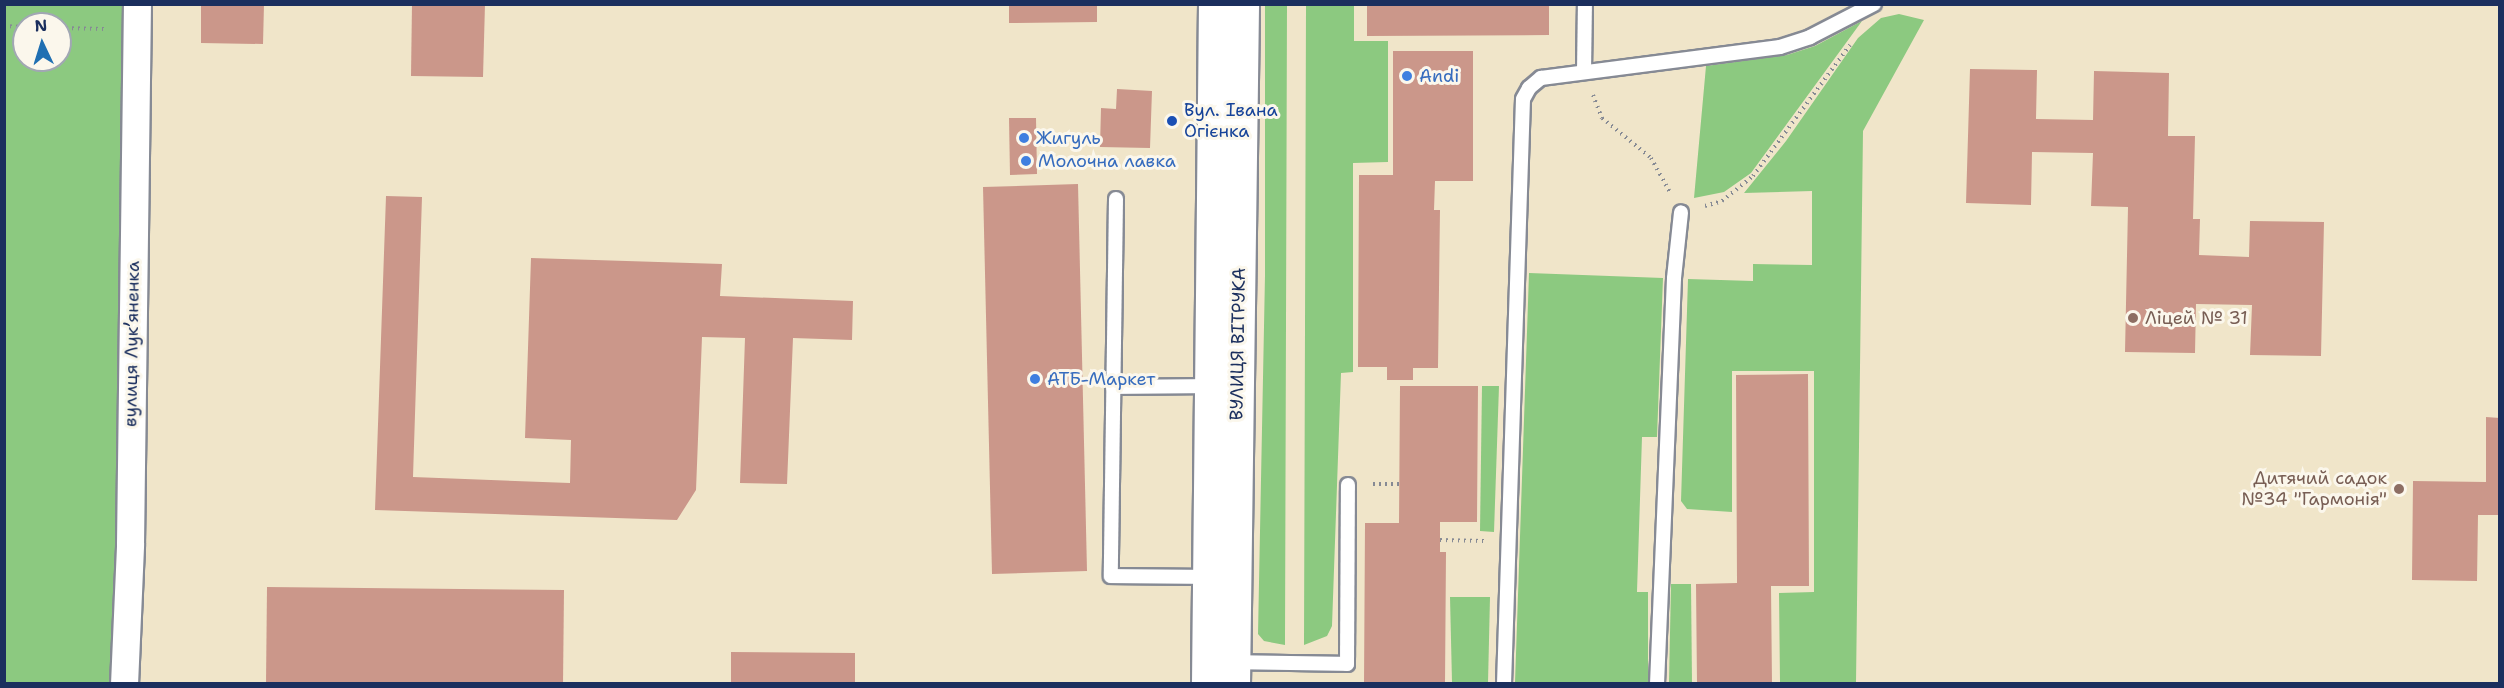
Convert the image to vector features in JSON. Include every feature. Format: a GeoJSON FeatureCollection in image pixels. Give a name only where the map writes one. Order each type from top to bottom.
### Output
{"type":"FeatureCollection","features":[{"type":"Feature","properties":{"kind":"main road","name":"ВУЛИЦЯ ВІТРУКА"},"geometry":{"type":"LineString","coordinates":[[1208,684],[1215,4]]}},
{"type":"Feature","properties":{"kind":"main road","name":"ВУЛИЦЯ ВІТРУКА"},"geometry":{"type":"LineString","coordinates":[[1233,673],[1242,4]]}},
{"type":"Feature","properties":{"kind":"street","name":"вулиця Лукʼяненка"},"geometry":{"type":"LineString","coordinates":[[124,684],[130,544],[136,17]]}},
{"type":"Feature","properties":{"kind":"lane"},"geometry":{"type":"LineString","coordinates":[[1584,72],[1585,4]]}},
{"type":"Feature","properties":{"kind":"lane"},"geometry":{"type":"LineString","coordinates":[[1504,684],[1523,99],[1541,78],[1780,47],[1810,38],[1874,4]]}},
{"type":"Feature","properties":{"kind":"lane"},"geometry":{"type":"LineString","coordinates":[[1116,199],[1111,576],[1210,577]]}},
{"type":"Feature","properties":{"kind":"lane"},"geometry":{"type":"LineString","coordinates":[[1657,684],[1674,278],[1681,212]]}},
{"type":"Feature","properties":{"kind":"lane"},"geometry":{"type":"LineString","coordinates":[[1113,387],[1211,386]]}},
{"type":"Feature","properties":{"kind":"lane"},"geometry":{"type":"LineString","coordinates":[[1233,673],[1347,664],[1348,484]]}},
{"type":"Feature","properties":{"kind":"path"},"geometry":{"type":"LineString","coordinates":[[72,26],[136,17]]}},
{"type":"Feature","properties":{"kind":"path"},"geometry":{"type":"LineString","coordinates":[[1584,72],[1602,118],[1651,158],[1681,212],[1722,201],[1753,176],[1853,40]]}},
{"type":"Feature","properties":{"kind":"path"},"geometry":{"type":"LineString","coordinates":[[1440,540],[1507,541]]}},
{"type":"Feature","properties":{"kind":"green space"},"geometry":{"type":"Polygon","coordinates":[[[1287,4],[1285,645],[1264,641],[1258,634],[1265,275],[1265,5],[1287,4]]]}},
{"type":"Feature","properties":{"kind":"green space"},"geometry":{"type":"Polygon","coordinates":[[[4,5],[127,5],[121,536],[111,683],[5,683],[4,5]]]}},
{"type":"Feature","properties":{"kind":"green space"},"geometry":{"type":"Polygon","coordinates":[[[1306,5],[1354,5],[1354,41],[1388,41],[1388,162],[1353,163],[1353,372],[1341,373],[1332,626],[1327,636],[1304,645],[1306,5]]]}},
{"type":"Feature","properties":{"kind":"green space"},"geometry":{"type":"Polygon","coordinates":[[[1899,14],[1924,20],[1863,131],[1856,683],[1780,683],[1779,593],[1814,592],[1814,371],[1732,371],[1732,512],[1687,509],[1681,501],[1688,279],[1753,281],[1753,264],[1812,265],[1812,191],[1744,193],[1786,141],[1858,38],[1881,18],[1899,14]]]}},
{"type":"Feature","properties":{"kind":"green space"},"geometry":{"type":"Polygon","coordinates":[[[1862,21],[1751,173],[1724,192],[1694,198],[1706,66],[1787,55],[1815,46],[1862,21]]]}},
{"type":"Feature","properties":{"kind":"green space"},"geometry":{"type":"Polygon","coordinates":[[[1529,273],[1663,278],[1657,437],[1642,437],[1637,592],[1648,592],[1648,683],[1515,683],[1529,273]]]}},
{"type":"Feature","properties":{"kind":"green space"},"geometry":{"type":"Polygon","coordinates":[[[1482,386],[1499,386],[1494,532],[1480,531],[1482,386]]]}},
{"type":"Feature","properties":{"kind":"green space"},"geometry":{"type":"Polygon","coordinates":[[[1671,584],[1691,584],[1692,683],[1669,683],[1671,584]]]}},
{"type":"Feature","properties":{"kind":"green space"},"geometry":{"type":"Polygon","coordinates":[[[1450,597],[1490,597],[1488,683],[1452,682],[1450,597]]]}},
{"type":"Feature","properties":{"kind":"building"},"geometry":{"type":"Polygon","coordinates":[[[201,4],[264,4],[263,44],[201,43],[201,4]]]}},
{"type":"Feature","properties":{"kind":"building"},"geometry":{"type":"Polygon","coordinates":[[[412,4],[485,4],[483,77],[411,76],[412,4]]]}},
{"type":"Feature","properties":{"kind":"building"},"geometry":{"type":"Polygon","coordinates":[[[1009,4],[1097,4],[1097,22],[1009,23],[1009,4]]]}},
{"type":"Feature","properties":{"kind":"building"},"geometry":{"type":"Polygon","coordinates":[[[1367,4],[1549,4],[1549,35],[1367,36],[1367,4]]]}},
{"type":"Feature","properties":{"kind":"building"},"geometry":{"type":"Polygon","coordinates":[[[1393,51],[1473,51],[1473,181],[1435,181],[1434,210],[1440,210],[1438,368],[1413,368],[1413,380],[1387,380],[1387,367],[1358,367],[1359,175],[1393,175],[1393,51]]]}},
{"type":"Feature","properties":{"kind":"building"},"geometry":{"type":"Polygon","coordinates":[[[1970,69],[2037,70],[2036,119],[2093,120],[2094,71],[2169,73],[2168,136],[2195,136],[2193,219],[2200,219],[2199,255],[2249,257],[2250,221],[2324,222],[2321,356],[2250,355],[2252,305],[2196,304],[2195,353],[2125,352],[2128,207],[2091,206],[2093,153],[2032,152],[2031,205],[1966,203],[1970,69]]]}},
{"type":"Feature","properties":{"kind":"building"},"geometry":{"type":"Polygon","coordinates":[[[1117,89],[1152,91],[1150,148],[1100,147],[1101,108],[1116,109],[1117,89]]]}},
{"type":"Feature","properties":{"kind":"building"},"geometry":{"type":"Polygon","coordinates":[[[1009,118],[1036,118],[1037,174],[1010,175],[1009,118]]]}},
{"type":"Feature","properties":{"kind":"building","name":"АТБ-Маркет"},"geometry":{"type":"Polygon","coordinates":[[[1078,184],[1087,571],[992,574],[983,187],[1078,184]]]}},
{"type":"Feature","properties":{"kind":"building"},"geometry":{"type":"Polygon","coordinates":[[[386,196],[422,197],[413,477],[570,483],[571,440],[525,438],[531,258],[722,264],[720,296],[853,301],[852,340],[793,338],[787,484],[740,483],[745,338],[702,337],[696,490],[677,520],[375,510],[386,196]]]}},
{"type":"Feature","properties":{"kind":"building"},"geometry":{"type":"Polygon","coordinates":[[[1808,374],[1809,586],[1771,586],[1772,684],[1697,684],[1696,584],[1737,583],[1736,375],[1808,374]]]}},
{"type":"Feature","properties":{"kind":"building"},"geometry":{"type":"Polygon","coordinates":[[[1400,386],[1478,386],[1477,522],[1440,522],[1440,552],[1446,552],[1445,684],[1364,684],[1365,523],[1399,523],[1400,386]]]}},
{"type":"Feature","properties":{"kind":"building"},"geometry":{"type":"Polygon","coordinates":[[[2486,417],[2500,418],[2500,515],[2478,515],[2477,581],[2412,580],[2413,481],[2486,482],[2486,417]]]}},
{"type":"Feature","properties":{"kind":"building"},"geometry":{"type":"Polygon","coordinates":[[[267,587],[564,590],[563,684],[266,684],[267,587]]]}},
{"type":"Feature","properties":{"kind":"building"},"geometry":{"type":"Polygon","coordinates":[[[731,652],[855,653],[855,684],[731,684],[731,652]]]}},
{"type":"Feature","properties":{"kind":"place","name":"Andi"},"geometry":{"type":"Point","coordinates":[1407,76]}},
{"type":"Feature","properties":{"kind":"place","name":"Вул. Івана Огієнка"},"geometry":{"type":"Point","coordinates":[1172,121]}},
{"type":"Feature","properties":{"kind":"place","name":"Жигуль"},"geometry":{"type":"Point","coordinates":[1024,138]}},
{"type":"Feature","properties":{"kind":"place","name":"Молочна лавка"},"geometry":{"type":"Point","coordinates":[1026,161]}},
{"type":"Feature","properties":{"kind":"place","name":"Ліцей № 31"},"geometry":{"type":"Point","coordinates":[2133,318]}},
{"type":"Feature","properties":{"kind":"place","name":"АТБ-Маркет"},"geometry":{"type":"Point","coordinates":[1035,379]}},
{"type":"Feature","properties":{"kind":"place","name":"Дитячий садок №34 \"Гармонія\""},"geometry":{"type":"Point","coordinates":[2399,489]}}]}
